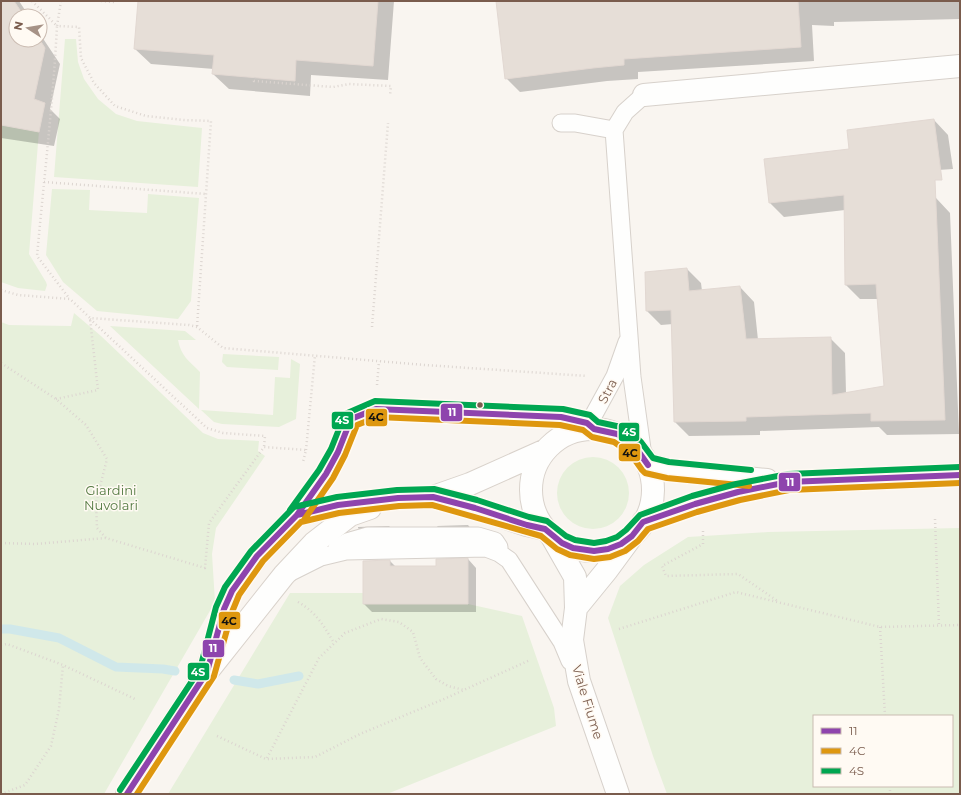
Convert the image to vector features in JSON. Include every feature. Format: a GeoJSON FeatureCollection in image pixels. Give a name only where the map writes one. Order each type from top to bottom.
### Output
{"type":"FeatureCollection","features":[{"type":"Feature","properties":{"kind":"main road"},"geometry":{"type":"LineString","coordinates":[[644,95],[960,66]]}},
{"type":"Feature","properties":{"kind":"main road"},"geometry":{"type":"LineString","coordinates":[[576,608],[638,529],[649,510],[653,482],[645,461],[628,440],[617,434],[590,426],[566,434],[546,450],[537,463],[531,492],[537,517],[548,532],[562,543],[573,548],[583,550],[594,551],[608,549],[620,544],[638,529],[696,504],[724,496],[788,482],[960,474]]}},
{"type":"Feature","properties":{"kind":"main road"},"geometry":{"type":"LineString","coordinates":[[433,497],[470,484],[546,450]]}},
{"type":"Feature","properties":{"kind":"main road"},"geometry":{"type":"LineString","coordinates":[[645,461],[668,470],[733,475],[788,482]]}},
{"type":"Feature","properties":{"kind":"main road"},"geometry":{"type":"LineString","coordinates":[[207,672],[224,608],[232,591],[257,556],[298,515],[338,505],[398,498],[433,497],[474,508],[548,532]]}},
{"type":"Feature","properties":{"kind":"main road"},"geometry":{"type":"LineString","coordinates":[[127,794],[207,672],[284,576],[314,543],[350,515],[398,498]]}},
{"type":"Feature","properties":{"kind":"main road","name":"Viale Fiume"},"geometry":{"type":"LineString","coordinates":[[548,532],[575,577],[576,608],[572,640],[579,681],[618,794]]}},
{"type":"Feature","properties":{"kind":"lane"},"geometry":{"type":"LineString","coordinates":[[644,95],[625,112],[614,130],[632,377],[645,461]]}},
{"type":"Feature","properties":{"kind":"lane"},"geometry":{"type":"LineString","coordinates":[[562,123],[575,123],[614,130]]}},
{"type":"Feature","properties":{"kind":"lane","name":"Stra"},"geometry":{"type":"LineString","coordinates":[[590,426],[592,418],[615,376],[630,334]]}},
{"type":"Feature","properties":{"kind":"lane"},"geometry":{"type":"LineString","coordinates":[[298,515],[326,474],[338,452],[351,419],[376,409],[561,417],[590,426]]}},
{"type":"Feature","properties":{"kind":"lane"},"geometry":{"type":"LineString","coordinates":[[284,576],[321,557],[346,551],[486,548],[499,553],[509,560],[562,642],[579,681]]}},
{"type":"Feature","properties":{"kind":"path"},"geometry":{"type":"LineString","coordinates":[[32,1],[57,26],[79,28],[80,58],[94,83],[115,106],[146,116],[211,121],[197,327]]}},
{"type":"Feature","properties":{"kind":"path"},"geometry":{"type":"LineString","coordinates":[[1,543],[35,544],[106,538],[205,568],[209,523],[264,447],[265,436],[223,433],[207,428],[70,299],[37,256],[54,89],[57,26],[60,1]]}},
{"type":"Feature","properties":{"kind":"path"},"geometry":{"type":"LineString","coordinates":[[101,1],[114,1]]}},
{"type":"Feature","properties":{"kind":"path"},"geometry":{"type":"LineString","coordinates":[[255,77],[254,81],[333,87],[349,84],[391,86],[390,95]]}},
{"type":"Feature","properties":{"kind":"path"},"geometry":{"type":"LineString","coordinates":[[372,327],[388,123]]}},
{"type":"Feature","properties":{"kind":"path"},"geometry":{"type":"LineString","coordinates":[[44,182],[206,194]]}},
{"type":"Feature","properties":{"kind":"path"},"geometry":{"type":"LineString","coordinates":[[1,290],[18,295],[70,299]]}},
{"type":"Feature","properties":{"kind":"path"},"geometry":{"type":"LineString","coordinates":[[90,318],[189,325],[197,327],[223,348],[587,376],[615,376]]}},
{"type":"Feature","properties":{"kind":"path"},"geometry":{"type":"LineString","coordinates":[[56,399],[98,390],[90,318]]}},
{"type":"Feature","properties":{"kind":"path"},"geometry":{"type":"LineString","coordinates":[[302,463],[306,450],[315,355]]}},
{"type":"Feature","properties":{"kind":"path"},"geometry":{"type":"LineString","coordinates":[[377,387],[379,361]]}},
{"type":"Feature","properties":{"kind":"path"},"geometry":{"type":"LineString","coordinates":[[1,363],[56,399],[86,425],[107,459],[96,502],[97,528],[106,538]]}},
{"type":"Feature","properties":{"kind":"path"},"geometry":{"type":"LineString","coordinates":[[264,447],[306,450]]}},
{"type":"Feature","properties":{"kind":"path"},"geometry":{"type":"LineString","coordinates":[[935,519],[939,625]]}},
{"type":"Feature","properties":{"kind":"path"},"geometry":{"type":"LineString","coordinates":[[703,531],[703,544],[662,566],[666,576],[738,574],[781,603]]}},
{"type":"Feature","properties":{"kind":"path"},"geometry":{"type":"LineString","coordinates":[[619,628],[736,592],[880,627],[960,625]]}},
{"type":"Feature","properties":{"kind":"path"},"geometry":{"type":"LineString","coordinates":[[296,601],[309,608],[322,624],[334,643]]}},
{"type":"Feature","properties":{"kind":"path"},"geometry":{"type":"LineString","coordinates":[[266,759],[319,658],[345,633],[381,619],[399,622],[412,632],[420,658],[436,679],[448,686],[465,690]]}},
{"type":"Feature","properties":{"kind":"path"},"geometry":{"type":"LineString","coordinates":[[880,627],[886,715]]}},
{"type":"Feature","properties":{"kind":"path"},"geometry":{"type":"LineString","coordinates":[[1,645],[7,644],[63,665],[137,700]]}},
{"type":"Feature","properties":{"kind":"path"},"geometry":{"type":"LineString","coordinates":[[217,736],[266,759],[315,757],[360,734],[465,690],[530,660]]}},
{"type":"Feature","properties":{"kind":"path"},"geometry":{"type":"LineString","coordinates":[[1,794],[25,785],[51,746],[59,709],[63,665]]}},
{"type":"Feature","properties":{"kind":"green space"},"geometry":{"type":"Polygon","coordinates":[[[65,39],[76,39],[78,62],[84,79],[98,99],[116,114],[137,121],[202,128],[198,187],[54,177],[65,39]]]}},
{"type":"Feature","properties":{"kind":"green space"},"geometry":{"type":"Polygon","coordinates":[[[1,125],[39,131],[29,254],[46,282],[47,285],[45,291],[18,288],[1,282],[1,125]]]}},
{"type":"Feature","properties":{"kind":"green space"},"geometry":{"type":"Polygon","coordinates":[[[52,189],[90,190],[89,210],[147,213],[148,194],[199,198],[191,301],[178,319],[97,311],[63,282],[46,255],[52,189]]]}},
{"type":"Feature","properties":{"kind":"green space","name":"Giardini Nuvolari"},"geometry":{"type":"Polygon","coordinates":[[[74,313],[101,336],[203,433],[218,439],[259,441],[258,451],[265,456],[216,528],[212,554],[215,602],[104,794],[1,794],[1,322],[9,325],[71,326],[74,313]]]}},
{"type":"Feature","properties":{"kind":"green space"},"geometry":{"type":"Polygon","coordinates":[[[110,326],[185,331],[196,340],[178,340],[183,354],[200,372],[199,409],[110,326]]]}},
{"type":"Feature","properties":{"kind":"green space"},"geometry":{"type":"Polygon","coordinates":[[[223,354],[279,357],[278,370],[227,367],[222,362],[223,354]]]}},
{"type":"Feature","properties":{"kind":"green space"},"geometry":{"type":"Polygon","coordinates":[[[291,359],[300,364],[296,419],[279,427],[222,424],[214,422],[201,410],[273,415],[275,377],[290,378],[291,359]]]}},
{"type":"Feature","properties":{"kind":"green space"},"geometry":{"type":"Polygon","coordinates":[[[593,457],[613,463],[623,473],[629,493],[623,513],[613,523],[593,529],[573,523],[563,513],[557,493],[563,473],[573,463],[593,457]]]}},
{"type":"Feature","properties":{"kind":"green space"},"geometry":{"type":"Polygon","coordinates":[[[960,528],[960,794],[667,794],[608,618],[620,586],[644,565],[688,537],[768,532],[960,528]]]}},
{"type":"Feature","properties":{"kind":"green space"},"geometry":{"type":"Polygon","coordinates":[[[290,593],[363,593],[363,604],[468,604],[522,616],[554,708],[556,726],[387,794],[168,794],[290,593]]]}},
{"type":"Feature","properties":{"kind":"building"},"geometry":{"type":"Polygon","coordinates":[[[1,1],[14,1],[19,8],[8,8],[8,48],[45,48],[34,99],[45,103],[39,132],[1,125],[1,1]]]}},
{"type":"Feature","properties":{"kind":"building"},"geometry":{"type":"Polygon","coordinates":[[[138,1],[378,1],[373,66],[296,60],[295,81],[212,74],[214,55],[134,49],[138,1]]]}},
{"type":"Feature","properties":{"kind":"building"},"geometry":{"type":"Polygon","coordinates":[[[496,1],[798,1],[801,47],[624,59],[624,65],[505,79],[496,1]]]}},
{"type":"Feature","properties":{"kind":"building"},"geometry":{"type":"Polygon","coordinates":[[[934,119],[942,180],[935,180],[945,420],[871,421],[871,413],[746,417],[746,421],[674,422],[671,310],[646,311],[645,272],[687,268],[689,291],[740,286],[746,339],[831,337],[832,395],[884,386],[876,284],[845,285],[844,195],[769,203],[764,159],[849,149],[847,130],[934,119]]]}},
{"type":"Feature","properties":{"kind":"building"},"geometry":{"type":"Polygon","coordinates":[[[468,558],[468,604],[363,604],[363,561],[390,560],[390,566],[436,566],[436,559],[468,558]]]}},
{"type":"Feature","properties":{"kind":"waterway"},"geometry":{"type":"LineString","coordinates":[[1,629],[10,629],[59,638],[116,667],[175,671]]}},
{"type":"Feature","properties":{"kind":"waterway"},"geometry":{"type":"LineString","coordinates":[[234,680],[258,684],[299,676]]}},
{"type":"Feature","properties":{"kind":"transit line","name":"4S"},"geometry":{"type":"LineString","coordinates":[[290,510],[319,470],[331,449],[345,414],[375,401],[563,409],[590,415],[598,422],[621,427],[641,442],[653,458],[669,462],[751,470]]}},
{"type":"Feature","properties":{"kind":"transit line","name":"11"},"geometry":{"type":"LineString","coordinates":[[297,515],[326,474],[338,452],[351,419],[376,409],[561,417],[587,423],[594,429],[617,434],[636,448],[648,465]]}},
{"type":"Feature","properties":{"kind":"transit line","name":"4C"},"geometry":{"type":"LineString","coordinates":[[304,520],[333,478],[345,455],[357,425],[377,417],[560,425],[583,430],[592,437],[614,442],[630,453],[645,473],[667,478],[749,486]]}},
{"type":"Feature","properties":{"kind":"transit line","name":"4S"},"geometry":{"type":"LineString","coordinates":[[120,790],[200,669],[216,607],[225,587],[251,551],[294,507],[337,497],[397,490],[434,489],[547,521],[566,536],[575,540],[594,543],[617,537],[640,515],[692,496],[736,484],[788,474],[960,467]]}},
{"type":"Feature","properties":{"kind":"transit line","name":"11"},"geometry":{"type":"LineString","coordinates":[[127,794],[207,672],[224,609],[232,591],[257,556],[297,515],[338,505],[398,498],[433,497],[545,529],[562,543],[573,548],[594,551],[608,549],[621,544],[632,536],[643,522],[695,504],[738,492],[788,482],[960,475]]}},
{"type":"Feature","properties":{"kind":"transit line","name":"4C"},"geometry":{"type":"LineString","coordinates":[[137,794],[214,676],[232,612],[239,595],[263,561],[301,522],[339,513],[399,506],[432,505],[541,536],[557,549],[570,555],[594,559],[610,557],[625,551],[638,541],[648,529],[697,512],[740,500],[789,490],[960,483]]}}]}
